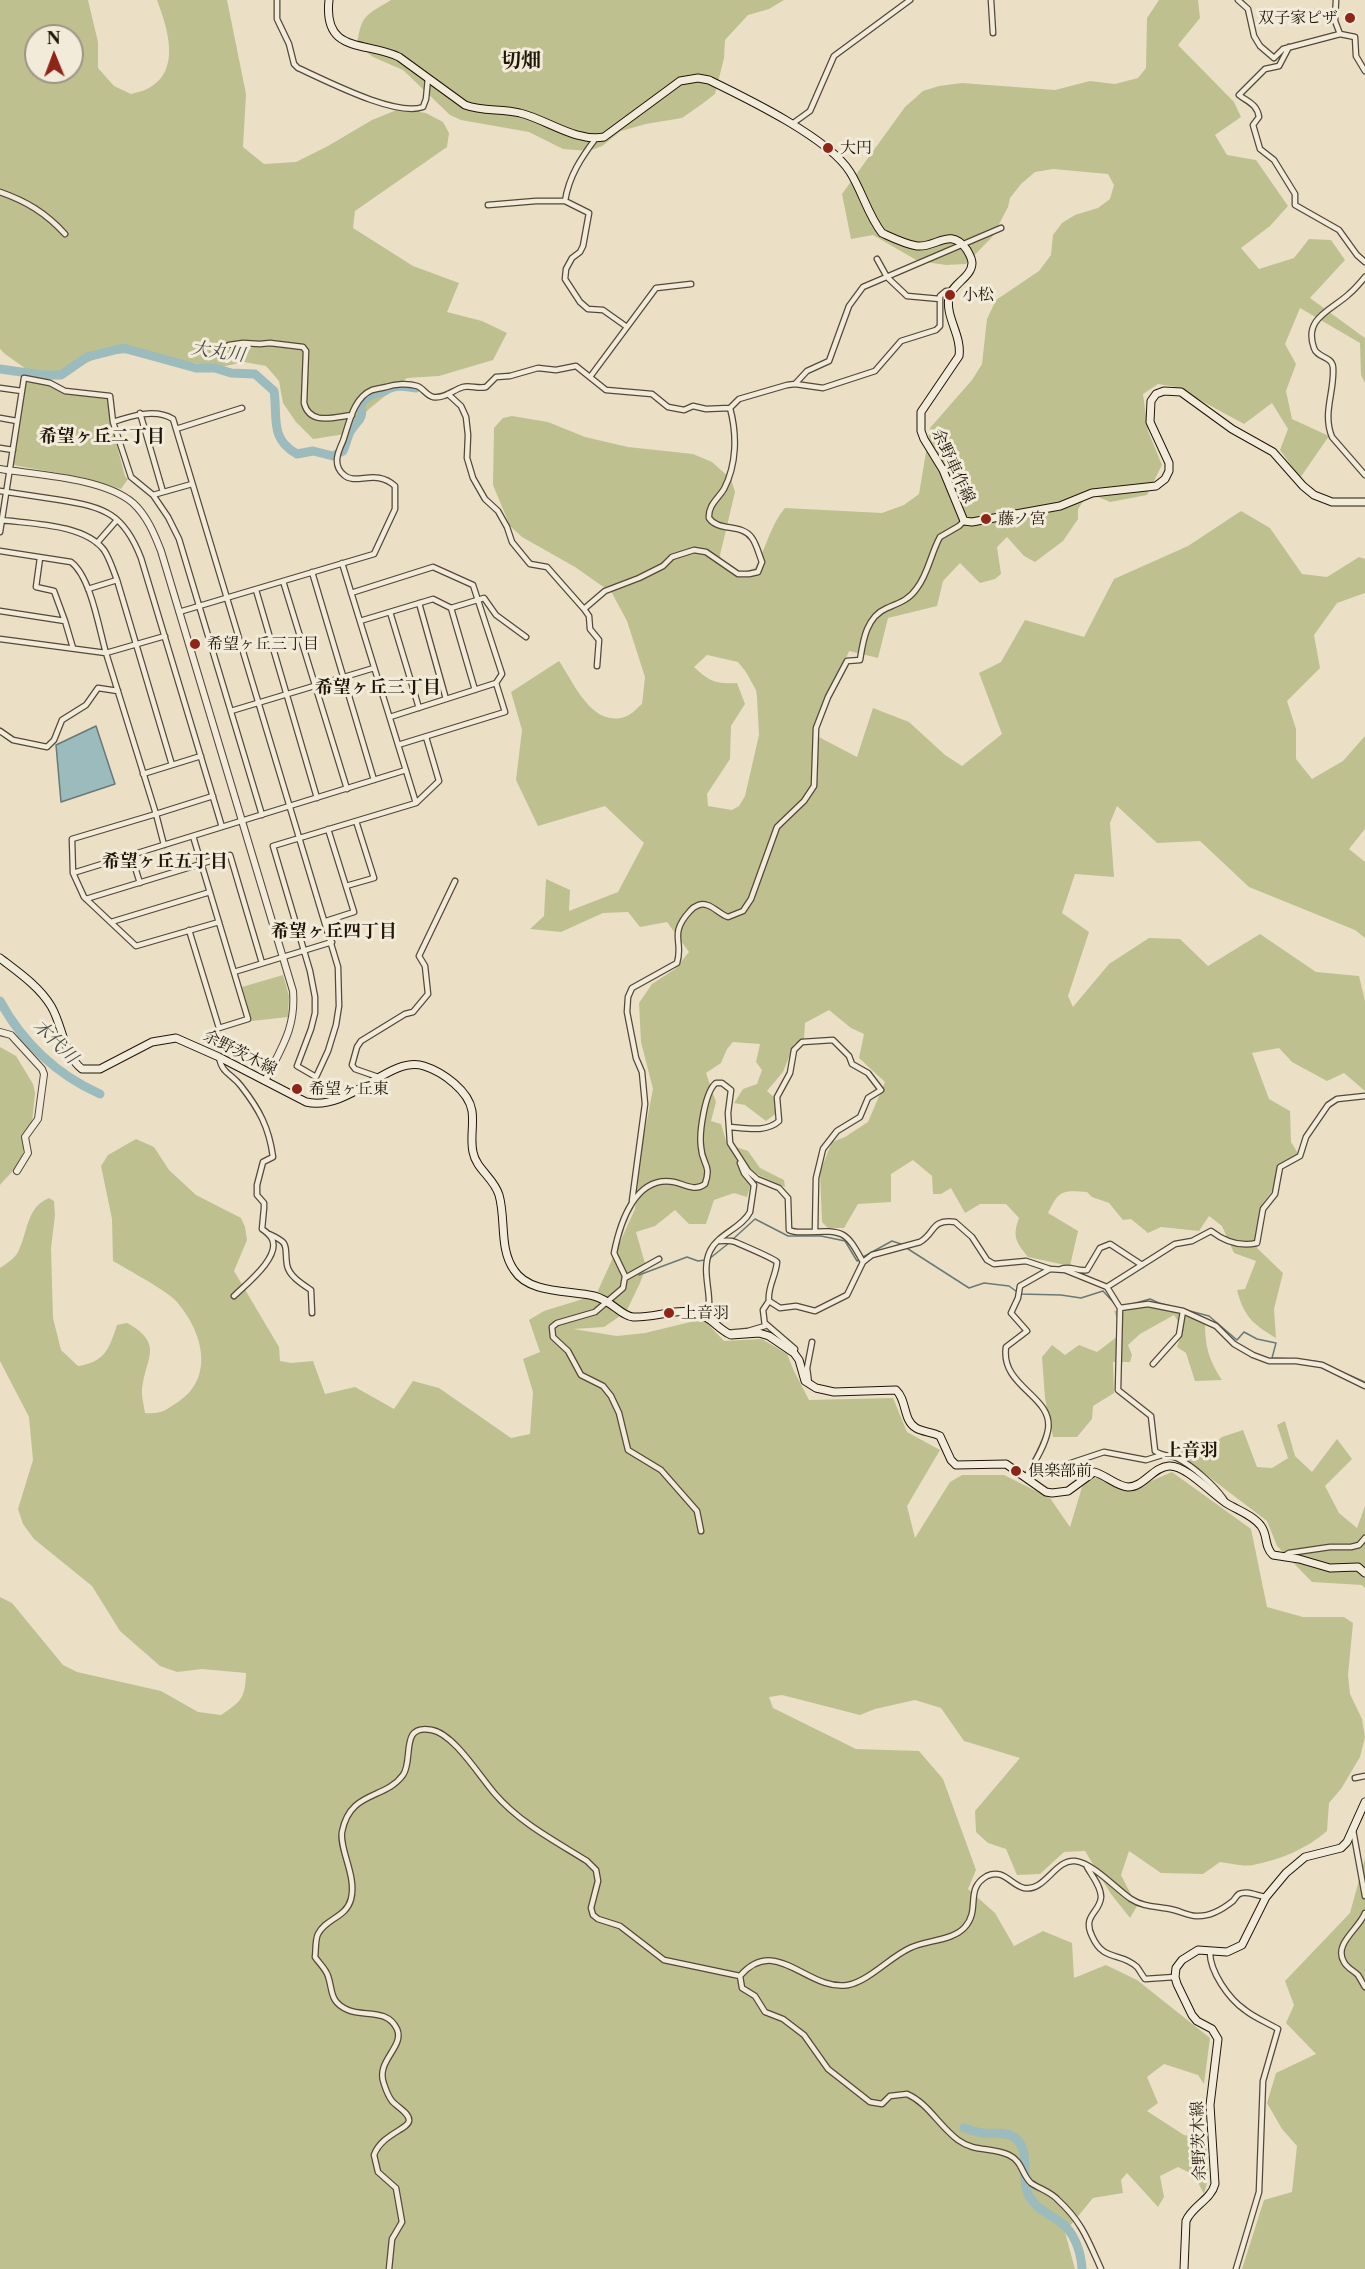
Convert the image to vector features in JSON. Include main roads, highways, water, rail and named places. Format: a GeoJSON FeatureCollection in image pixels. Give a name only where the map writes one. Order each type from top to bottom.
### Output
{"type":"FeatureCollection","features":[{"type":"Feature","properties":{"kind":"main road","name":"余野車作線"},"geometry":{"type":"LineString","coordinates":[[329,0],[328,19],[335,35],[341,40],[399,57],[465,105],[476,109],[523,113],[580,136],[604,137],[680,81],[709,80],[815,137],[840,159],[850,171],[882,233],[917,246],[951,238],[959,242],[970,256],[972,264],[970,270],[952,291],[949,305],[958,338],[958,356],[921,412],[920,420],[924,439],[943,470],[964,521],[972,522],[1060,506],[1092,493],[1156,486],[1165,479],[1169,471],[1169,464],[1150,422],[1150,401],[1156,394],[1173,390],[1181,392],[1232,429],[1273,452],[1302,486],[1321,499],[1332,502],[1365,502]]}},
{"type":"Feature","properties":{"kind":"main road","name":"余野茨木線"},"geometry":{"type":"LineString","coordinates":[[0,958],[30,982],[50,1003],[70,1055],[82,1069],[100,1068],[152,1042],[165,1038],[176,1038],[187,1041],[306,1102],[318,1105],[328,1104],[348,1095],[405,1065],[423,1066],[439,1073],[460,1090],[470,1104],[474,1156],[499,1195],[508,1259],[520,1278],[530,1284],[592,1295],[609,1301],[621,1312],[634,1317],[692,1312],[707,1317],[726,1333],[739,1336],[764,1334],[794,1353],[808,1384],[834,1392],[896,1390],[901,1395],[913,1426],[940,1436],[951,1460],[956,1465],[1006,1464],[1046,1492],[1059,1494],[1068,1491],[1094,1472],[1130,1487],[1138,1485],[1163,1467],[1177,1467],[1225,1502],[1254,1519],[1261,1526],[1269,1552],[1273,1556],[1299,1559],[1330,1568],[1363,1568]]}},
{"type":"Feature","properties":{"kind":"main road","name":"余野茨木線"},"geometry":{"type":"LineString","coordinates":[[1184,2269],[1186,2221],[1189,2214],[1213,2191],[1215,2184],[1210,2105],[1218,2038],[1212,2029],[1192,2015],[1177,1984],[1176,1968],[1182,1960],[1198,1950],[1227,1952],[1242,1945],[1266,1897],[1292,1867],[1305,1857],[1341,1848],[1353,1830],[1365,1802]]}},
{"type":"Feature","properties":{"kind":"water"},"geometry":{"type":"Polygon","coordinates":[[[96,726],[115,784],[61,802],[56,745],[96,726]]]}},
{"type":"Feature","properties":{"kind":"waterway","name":"大丸川"},"geometry":{"type":"LineString","coordinates":[[0,369],[42,375],[61,375],[87,357],[123,348],[196,368],[215,368],[231,373],[255,374],[274,391],[276,426],[278,434],[288,448],[297,454],[313,451],[333,456],[343,451],[350,432],[361,417],[361,404],[365,399],[397,386],[416,388]]}},
{"type":"Feature","properties":{"kind":"waterway","name":"木代川"},"geometry":{"type":"LineString","coordinates":[[0,1001],[19,1030],[42,1056],[69,1077],[100,1094]]}},
{"type":"Feature","properties":{"kind":"waterway"},"geometry":{"type":"LineString","coordinates":[[732,1240],[755,1219],[788,1236],[821,1236],[845,1241],[857,1261],[859,1260]]}},
{"type":"Feature","properties":{"kind":"waterway"},"geometry":{"type":"LineString","coordinates":[[863,1257],[892,1241],[901,1244]]}},
{"type":"Feature","properties":{"kind":"waterway"},"geometry":{"type":"LineString","coordinates":[[709,1259],[729,1243]]}},
{"type":"Feature","properties":{"kind":"waterway"},"geometry":{"type":"LineString","coordinates":[[905,1247],[969,1288],[984,1283],[1009,1286],[1020,1294],[1081,1298],[1103,1291],[1115,1304]]}},
{"type":"Feature","properties":{"kind":"waterway"},"geometry":{"type":"LineString","coordinates":[[639,1275],[687,1257],[698,1261],[705,1260]]}},
{"type":"Feature","properties":{"kind":"waterway"},"geometry":{"type":"LineString","coordinates":[[1132,1304],[1150,1299],[1209,1316],[1237,1340],[1244,1332],[1257,1339],[1276,1343],[1272,1358],[1296,1359]]}},
{"type":"Feature","properties":{"kind":"waterway"},"geometry":{"type":"LineString","coordinates":[[1304,1360],[1320,1362]]}},
{"type":"Feature","properties":{"kind":"waterway"},"geometry":{"type":"LineString","coordinates":[[1335,1369],[1365,1382]]}},
{"type":"Feature","properties":{"kind":"waterway"},"geometry":{"type":"LineString","coordinates":[[964,2128],[982,2133],[1007,2134],[1019,2142],[1023,2149],[1028,2194],[1038,2207],[1069,2230],[1078,2249],[1082,2269]]}},
{"type":"Feature","properties":{"kind":"place","name":"双子家ピザ"},"geometry":{"type":"Point","coordinates":[1350,18]}},
{"type":"Feature","properties":{"kind":"place","name":"大円"},"geometry":{"type":"Point","coordinates":[828,148]}},
{"type":"Feature","properties":{"kind":"place","name":"小松"},"geometry":{"type":"Point","coordinates":[950,295]}},
{"type":"Feature","properties":{"kind":"place","name":"藤ノ宮"},"geometry":{"type":"Point","coordinates":[986,519]}},
{"type":"Feature","properties":{"kind":"place","name":"希望ヶ丘三丁目"},"geometry":{"type":"Point","coordinates":[195,644]}},
{"type":"Feature","properties":{"kind":"place","name":"希望ヶ丘東"},"geometry":{"type":"Point","coordinates":[297,1089]}},
{"type":"Feature","properties":{"kind":"place","name":"上音羽"},"geometry":{"type":"Point","coordinates":[669,1313]}},
{"type":"Feature","properties":{"kind":"place","name":"倶楽部前"},"geometry":{"type":"Point","coordinates":[1016,1471]}},
{"type":"Feature","properties":{"kind":"district","name":"切畑"},"geometry":{"type":"Point","coordinates":[521,61]}},
{"type":"Feature","properties":{"kind":"district","name":"希望ヶ丘二丁目"},"geometry":{"type":"Point","coordinates":[102,437]}},
{"type":"Feature","properties":{"kind":"district","name":"希望ヶ丘三丁目"},"geometry":{"type":"Point","coordinates":[378,688]}},
{"type":"Feature","properties":{"kind":"district","name":"希望ヶ丘五丁目"},"geometry":{"type":"Point","coordinates":[165,862]}},
{"type":"Feature","properties":{"kind":"district","name":"希望ヶ丘四丁目"},"geometry":{"type":"Point","coordinates":[334,932]}},
{"type":"Feature","properties":{"kind":"district","name":"上音羽"},"geometry":{"type":"Point","coordinates":[1191,1451]}}]}
